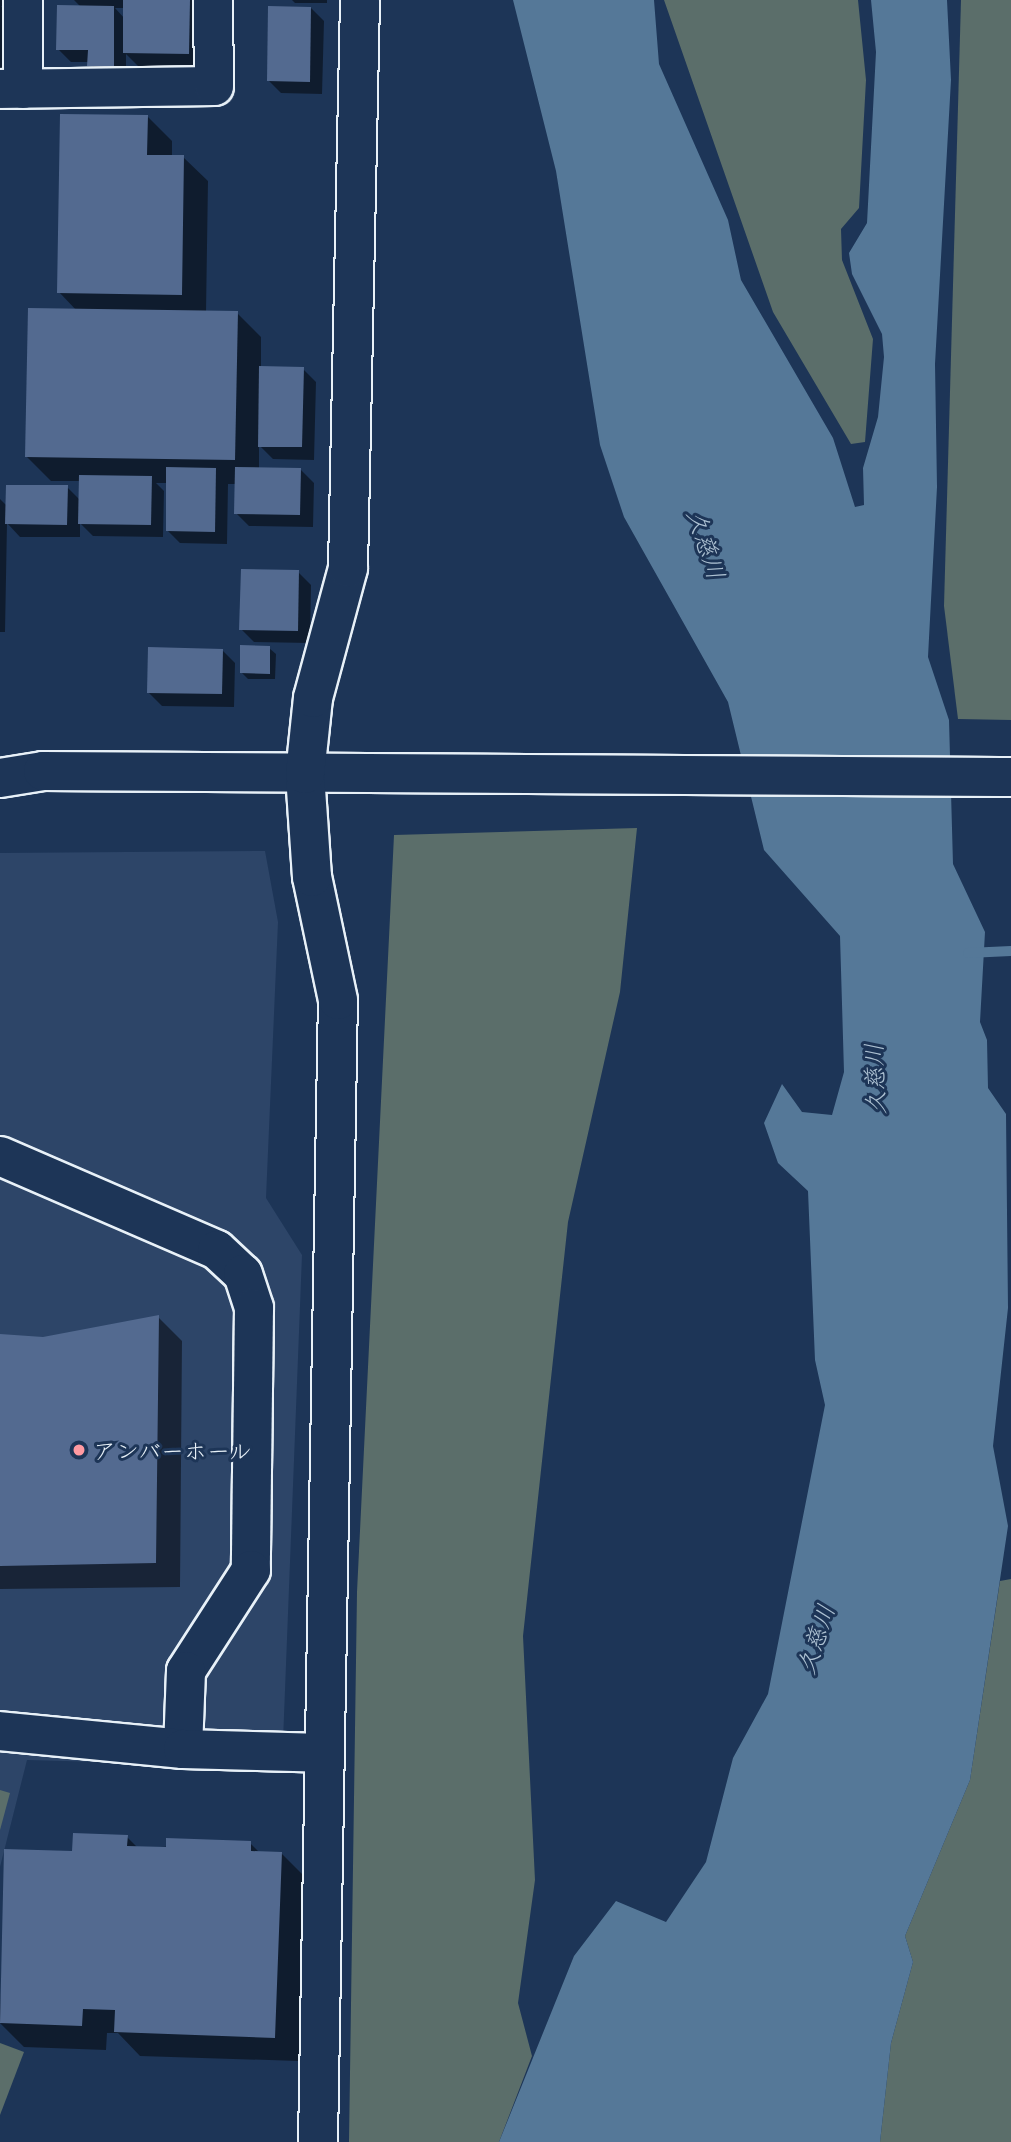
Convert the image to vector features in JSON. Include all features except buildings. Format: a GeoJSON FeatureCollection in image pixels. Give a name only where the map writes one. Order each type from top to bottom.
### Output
{"type":"FeatureCollection","features":[{"type":"Feature","properties":{"kind":"street"},"geometry":{"type":"LineString","coordinates":[[23,0],[12,89],[214,86],[214,0]]}},
{"type":"Feature","properties":{"kind":"street"},"geometry":{"type":"LineString","coordinates":[[318,2142],[322,1753],[338,1000],[312,877],[305,774],[313,698],[348,568],[360,0]]}},
{"type":"Feature","properties":{"kind":"street"},"geometry":{"type":"LineString","coordinates":[[0,778],[43,771],[1011,777]]}},
{"type":"Feature","properties":{"kind":"street"},"geometry":{"type":"LineString","coordinates":[[0,1156],[216,1250],[243,1274],[254,1308],[251,1570],[186,1671],[183,1749]]}},
{"type":"Feature","properties":{"kind":"street"},"geometry":{"type":"LineString","coordinates":[[0,1731],[183,1749],[322,1753]]}},
{"type":"Feature","properties":{"kind":"shaded area"},"geometry":{"type":"Polygon","coordinates":[[[664,0],[858,0],[866,80],[859,208],[841,229],[842,260],[873,339],[865,442],[851,444],[773,312],[664,0]]]}},
{"type":"Feature","properties":{"kind":"shaded area"},"geometry":{"type":"Polygon","coordinates":[[[961,0],[1011,0],[1011,720],[958,719],[944,606],[961,0]]]}},
{"type":"Feature","properties":{"kind":"shaded area"},"geometry":{"type":"Polygon","coordinates":[[[637,828],[620,992],[568,1222],[523,1636],[535,1880],[518,2003],[532,2056],[499,2142],[349,2142],[357,1592],[394,835],[637,828]]]}},
{"type":"Feature","properties":{"kind":"shaded area"},"geometry":{"type":"Polygon","coordinates":[[[265,851],[278,922],[266,1198],[302,1255],[282,1767],[27,1760],[0,1867],[0,853],[265,851]]]}},
{"type":"Feature","properties":{"kind":"shaded area"},"geometry":{"type":"Polygon","coordinates":[[[1011,1579],[1011,2142],[880,2142],[891,2043],[913,1962],[905,1936],[970,1780],[1000,1581],[1011,1579]]]}},
{"type":"Feature","properties":{"kind":"shaded area"},"geometry":{"type":"Polygon","coordinates":[[[0,1790],[10,1793],[0,1830],[0,1790]]]}},
{"type":"Feature","properties":{"kind":"shaded area"},"geometry":{"type":"Polygon","coordinates":[[[0,2043],[24,2052],[0,2115],[0,2043]]]}},
{"type":"Feature","properties":{"kind":"water","name":"久慈川"},"geometry":{"type":"Polygon","coordinates":[[[513,0],[654,0],[659,64],[728,220],[741,280],[833,438],[855,507],[864,505],[863,468],[878,417],[884,357],[882,334],[852,274],[849,253],[867,223],[876,52],[871,0],[947,0],[951,80],[935,364],[937,487],[928,657],[949,720],[953,864],[985,932],[980,1022],[987,1040],[988,1088],[1006,1114],[1008,1308],[993,1446],[1008,1526],[970,1780],[905,1936],[913,1962],[891,2043],[880,2142],[499,2142],[574,1956],[616,1901],[666,1922],[706,1862],[733,1758],[768,1694],[825,1405],[815,1360],[808,1191],[778,1163],[764,1123],[782,1084],[802,1112],[832,1115],[844,1072],[840,936],[764,850],[728,702],[624,517],[600,445],[556,171],[513,0]]]}},
{"type":"Feature","properties":{"kind":"waterway"},"geometry":{"type":"LineString","coordinates":[[968,953],[1011,951]]}},
{"type":"Feature","properties":{"kind":"place","name":"アンバーホール"},"geometry":{"type":"Point","coordinates":[79,1450]}}]}
